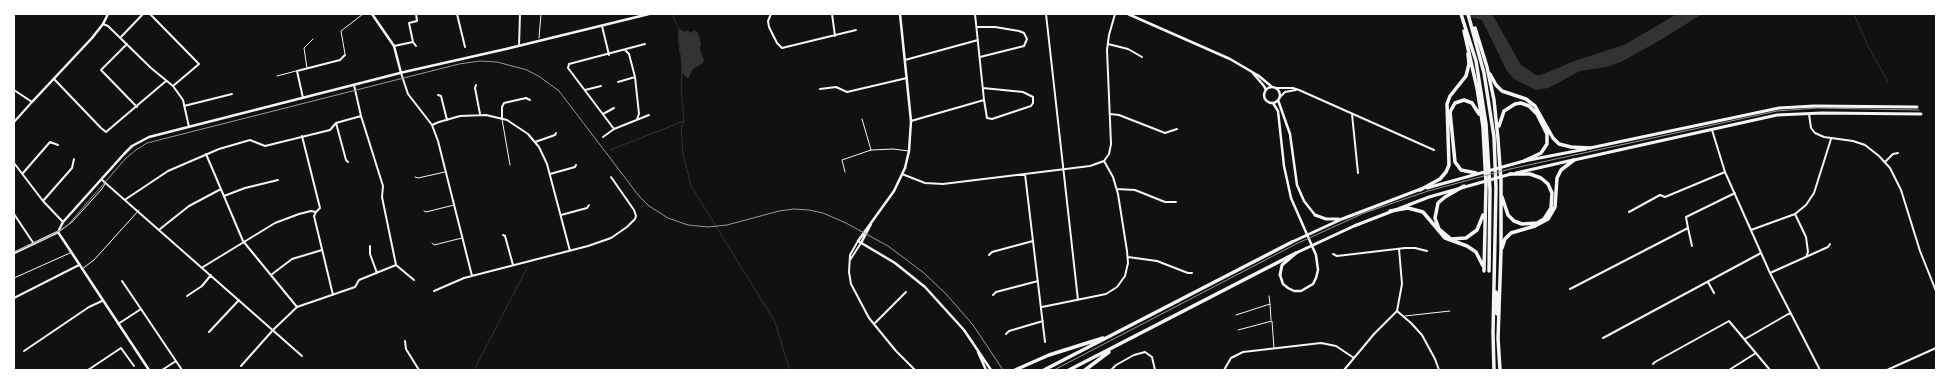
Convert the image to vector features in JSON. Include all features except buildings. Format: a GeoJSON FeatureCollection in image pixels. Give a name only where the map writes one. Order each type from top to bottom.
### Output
{"type":"FeatureCollection","features":[{"type":"Feature","properties":{"kind":"highway"},"geometry":{"type":"LineString","coordinates":[[1461,14],[1478,73],[1486,124],[1490,190],[1489,271]]}},
{"type":"Feature","properties":{"kind":"highway"},"geometry":{"type":"LineString","coordinates":[[1468,14],[1494,82],[1502,91],[1526,100],[1535,106],[1556,141],[1568,147],[1590,148]]}},
{"type":"Feature","properties":{"kind":"highway"},"geometry":{"type":"LineString","coordinates":[[1390,211],[1408,208],[1423,212],[1444,238],[1468,246],[1476,252],[1480,258],[1484,271],[1486,200],[1482,121],[1466,32]]}},
{"type":"Feature","properties":{"kind":"highway"},"geometry":{"type":"LineString","coordinates":[[1420,190],[1440,179],[1446,172],[1449,165],[1446,110],[1449,99],[1463,81],[1468,69],[1466,32]]}},
{"type":"Feature","properties":{"kind":"highway"},"geometry":{"type":"LineString","coordinates":[[1476,34],[1494,137],[1496,182],[1493,349],[1494,370]]}},
{"type":"Feature","properties":{"kind":"highway"},"geometry":{"type":"LineString","coordinates":[[1487,66],[1494,100],[1501,186],[1501,251],[1498,340]]}},
{"type":"Feature","properties":{"kind":"highway"},"geometry":{"type":"LineString","coordinates":[[1476,173],[1462,170],[1455,162],[1449,116],[1451,107],[1459,101],[1470,102],[1477,109],[1482,121]]}},
{"type":"Feature","properties":{"kind":"highway"},"geometry":{"type":"LineString","coordinates":[[1498,139],[1499,121],[1506,109],[1511,105],[1521,103],[1532,108],[1545,130],[1547,141],[1546,147],[1541,153],[1524,161]]}},
{"type":"Feature","properties":{"kind":"highway"},"geometry":{"type":"LineString","coordinates":[[1501,251],[1505,239],[1511,233],[1540,224],[1551,215],[1555,203],[1557,178],[1561,170],[1574,160]]}},
{"type":"Feature","properties":{"kind":"highway"},"geometry":{"type":"LineString","coordinates":[[1501,186],[1504,208],[1514,221],[1522,224],[1532,224],[1541,221],[1547,215],[1552,208],[1553,199],[1550,188],[1545,181],[1535,175],[1510,174]]}},
{"type":"Feature","properties":{"kind":"highway"},"geometry":{"type":"LineString","coordinates":[[1464,186],[1444,197],[1436,207],[1436,222],[1439,229],[1447,237],[1458,240],[1470,237],[1475,233],[1481,224],[1486,200]]}},
{"type":"Feature","properties":{"kind":"highway"},"geometry":{"type":"LineString","coordinates":[[1044,370],[1292,242]]}},
{"type":"Feature","properties":{"kind":"highway"},"geometry":{"type":"LineString","coordinates":[[1069,370],[1296,253]]}},
{"type":"Feature","properties":{"kind":"highway"},"geometry":{"type":"LineString","coordinates":[[1494,283],[1500,370]]}},
{"type":"Feature","properties":{"kind":"highway"},"geometry":{"type":"LineString","coordinates":[[1015,370],[1049,355],[1110,336]]}},
{"type":"Feature","properties":{"kind":"highway"},"geometry":{"type":"LineString","coordinates":[[1085,370],[1123,342]]}},
{"type":"Feature","properties":{"kind":"main road"},"geometry":{"type":"LineString","coordinates":[[1292,242],[1342,219],[1420,190],[1476,173],[1524,161],[1779,108],[1814,106],[1917,107]]}},
{"type":"Feature","properties":{"kind":"main road"},"geometry":{"type":"LineString","coordinates":[[1280,275],[1282,265],[1296,253],[1390,211],[1464,186],[1510,174],[1771,116],[1809,113],[1921,114]]}},
{"type":"Feature","properties":{"kind":"main road"},"geometry":{"type":"LineString","coordinates":[[1315,215],[1326,219],[1342,219]]}},
{"type":"Feature","properties":{"kind":"street"},"geometry":{"type":"LineString","coordinates":[[14,122],[103,24],[108,14]]}},
{"type":"Feature","properties":{"kind":"street"},"geometry":{"type":"LineString","coordinates":[[120,38],[143,14]]}},
{"type":"Feature","properties":{"kind":"street"},"geometry":{"type":"LineString","coordinates":[[151,14],[199,64],[173,86]]}},
{"type":"Feature","properties":{"kind":"street"},"geometry":{"type":"LineString","coordinates":[[372,14],[394,46],[403,83],[412,101],[432,126],[438,141],[472,276]]}},
{"type":"Feature","properties":{"kind":"street"},"geometry":{"type":"LineString","coordinates":[[416,14],[417,21],[409,23],[413,42],[416,46]]}},
{"type":"Feature","properties":{"kind":"street"},"geometry":{"type":"LineString","coordinates":[[457,14],[465,47]]}},
{"type":"Feature","properties":{"kind":"street"},"geometry":{"type":"LineString","coordinates":[[519,46],[520,14]]}},
{"type":"Feature","properties":{"kind":"street"},"geometry":{"type":"LineString","coordinates":[[14,253],[58,232],[63,222],[103,180],[124,154],[141,141],[189,127],[401,73],[649,14]]}},
{"type":"Feature","properties":{"kind":"street"},"geometry":{"type":"LineString","coordinates":[[771,14],[768,21],[769,26],[780,46],[785,48],[856,30]]}},
{"type":"Feature","properties":{"kind":"street"},"geometry":{"type":"LineString","coordinates":[[832,14],[835,36]]}},
{"type":"Feature","properties":{"kind":"street"},"geometry":{"type":"LineString","coordinates":[[900,14],[911,121],[909,151],[902,174],[889,198],[851,252],[848,272],[851,284],[874,324],[896,351],[915,370]]}},
{"type":"Feature","properties":{"kind":"street"},"geometry":{"type":"LineString","coordinates":[[975,14],[984,100],[987,118],[992,119],[1031,106],[1034,100],[1032,97],[1023,92],[983,88]]}},
{"type":"Feature","properties":{"kind":"street"},"geometry":{"type":"LineString","coordinates":[[1046,14],[1078,300]]}},
{"type":"Feature","properties":{"kind":"street"},"geometry":{"type":"LineString","coordinates":[[902,174],[919,181],[939,184],[1063,170],[1096,165],[1104,161],[1110,149],[1108,44],[1115,14]]}},
{"type":"Feature","properties":{"kind":"street"},"geometry":{"type":"LineString","coordinates":[[1128,14],[1230,59],[1252,72],[1272,87],[1293,88],[1299,90],[1434,150]]}},
{"type":"Feature","properties":{"kind":"street"},"geometry":{"type":"LineString","coordinates":[[103,24],[108,26],[151,68],[173,86],[183,100],[189,127]]}},
{"type":"Feature","properties":{"kind":"street"},"geometry":{"type":"LineString","coordinates":[[602,26],[609,55]]}},
{"type":"Feature","properties":{"kind":"street"},"geometry":{"type":"LineString","coordinates":[[977,27],[995,27],[1019,31],[1024,33],[1027,39],[1024,46],[980,57]]}},
{"type":"Feature","properties":{"kind":"street"},"geometry":{"type":"LineString","coordinates":[[905,60],[978,40]]}},
{"type":"Feature","properties":{"kind":"street"},"geometry":{"type":"LineString","coordinates":[[394,46],[413,42]]}},
{"type":"Feature","properties":{"kind":"street"},"geometry":{"type":"LineString","coordinates":[[127,44],[101,70],[136,106]]}},
{"type":"Feature","properties":{"kind":"street"},"geometry":{"type":"LineString","coordinates":[[614,129],[568,68],[570,64],[609,55],[645,44]]}},
{"type":"Feature","properties":{"kind":"street"},"geometry":{"type":"LineString","coordinates":[[1108,44],[1128,49],[1142,57]]}},
{"type":"Feature","properties":{"kind":"street"},"geometry":{"type":"LineString","coordinates":[[625,50],[629,54],[635,77],[639,114],[637,119]]}},
{"type":"Feature","properties":{"kind":"street"},"geometry":{"type":"LineString","coordinates":[[303,98],[297,71],[340,60],[345,56]]}},
{"type":"Feature","properties":{"kind":"street"},"geometry":{"type":"LineString","coordinates":[[1252,72],[1264,86],[1266,90],[1266,99],[1277,107],[1288,186],[1302,224],[1316,255],[1318,274],[1315,281],[1308,288],[1301,291],[1291,290],[1283,284],[1280,275]]}},
{"type":"Feature","properties":{"kind":"street"},"geometry":{"type":"LineString","coordinates":[[618,82],[635,77]]}},
{"type":"Feature","properties":{"kind":"street"},"geometry":{"type":"LineString","coordinates":[[820,89],[836,87],[847,92],[907,78]]}},
{"type":"Feature","properties":{"kind":"street"},"geometry":{"type":"LineString","coordinates":[[54,79],[106,132],[166,81]]}},
{"type":"Feature","properties":{"kind":"street"},"geometry":{"type":"LineString","coordinates":[[354,85],[361,116],[383,186],[383,202],[396,265],[414,280]]}},
{"type":"Feature","properties":{"kind":"street"},"geometry":{"type":"LineString","coordinates":[[476,85],[475,88],[480,114]]}},
{"type":"Feature","properties":{"kind":"street"},"geometry":{"type":"LineString","coordinates":[[585,90],[601,86]]}},
{"type":"Feature","properties":{"kind":"street"},"geometry":{"type":"LineString","coordinates":[[1266,90],[1272,87]]}},
{"type":"Feature","properties":{"kind":"street"},"geometry":{"type":"LineString","coordinates":[[1277,88],[1280,94],[1279,99],[1290,134],[1297,185],[1304,201],[1315,215]]}},
{"type":"Feature","properties":{"kind":"street"},"geometry":{"type":"LineString","coordinates":[[14,90],[32,102]]}},
{"type":"Feature","properties":{"kind":"street"},"geometry":{"type":"LineString","coordinates":[[1273,103],[1285,92],[1299,90]]}},
{"type":"Feature","properties":{"kind":"street"},"geometry":{"type":"LineString","coordinates":[[184,106],[232,94]]}},
{"type":"Feature","properties":{"kind":"street"},"geometry":{"type":"LineString","coordinates":[[438,95],[441,96],[447,120]]}},
{"type":"Feature","properties":{"kind":"street"},"geometry":{"type":"LineString","coordinates":[[502,119],[502,107],[504,103],[526,98],[530,100]]}},
{"type":"Feature","properties":{"kind":"street"},"geometry":{"type":"LineString","coordinates":[[911,121],[984,100]]}},
{"type":"Feature","properties":{"kind":"street"},"geometry":{"type":"LineString","coordinates":[[603,114],[614,108]]}},
{"type":"Feature","properties":{"kind":"street"},"geometry":{"type":"LineString","coordinates":[[1809,113],[1811,128],[1818,135],[1831,139],[1859,143],[1873,150],[1885,162],[1901,190],[1920,251],[1936,291]]}},
{"type":"Feature","properties":{"kind":"street"},"geometry":{"type":"LineString","coordinates":[[432,126],[447,120],[467,115],[480,114],[502,119],[518,127],[535,142],[545,158],[570,251]]}},
{"type":"Feature","properties":{"kind":"street"},"geometry":{"type":"LineString","coordinates":[[1110,114],[1119,115],[1165,133],[1170,133],[1178,129]]}},
{"type":"Feature","properties":{"kind":"street"},"geometry":{"type":"LineString","coordinates":[[1352,114],[1358,173]]}},
{"type":"Feature","properties":{"kind":"street"},"geometry":{"type":"LineString","coordinates":[[603,137],[614,129],[649,115]]}},
{"type":"Feature","properties":{"kind":"street"},"geometry":{"type":"LineString","coordinates":[[126,199],[161,176],[206,154],[250,140],[265,146],[330,130],[336,123],[361,116]]}},
{"type":"Feature","properties":{"kind":"street"},"geometry":{"type":"LineString","coordinates":[[336,123],[346,160],[348,162]]}},
{"type":"Feature","properties":{"kind":"street"},"geometry":{"type":"LineString","coordinates":[[1712,130],[1725,172],[1770,274],[1820,370]]}},
{"type":"Feature","properties":{"kind":"street"},"geometry":{"type":"LineString","coordinates":[[535,142],[555,135],[556,133]]}},
{"type":"Feature","properties":{"kind":"street"},"geometry":{"type":"LineString","coordinates":[[302,136],[320,208],[314,216],[333,295]]}},
{"type":"Feature","properties":{"kind":"street"},"geometry":{"type":"LineString","coordinates":[[1751,230],[1795,214],[1806,205],[1814,193],[1831,139]]}},
{"type":"Feature","properties":{"kind":"street"},"geometry":{"type":"LineString","coordinates":[[23,173],[50,142],[58,145]]}},
{"type":"Feature","properties":{"kind":"street"},"geometry":{"type":"LineString","coordinates":[[1885,162],[1893,154],[1898,153]]}},
{"type":"Feature","properties":{"kind":"street"},"geometry":{"type":"LineString","coordinates":[[206,154],[243,241],[297,307]]}},
{"type":"Feature","properties":{"kind":"street"},"geometry":{"type":"LineString","coordinates":[[43,201],[72,168],[74,159]]}},
{"type":"Feature","properties":{"kind":"street"},"geometry":{"type":"LineString","coordinates":[[1042,307],[1106,294],[1117,287],[1125,276],[1128,257],[1116,189],[1113,177],[1104,161]]}},
{"type":"Feature","properties":{"kind":"street"},"geometry":{"type":"LineString","coordinates":[[14,163],[43,201],[63,222]]}},
{"type":"Feature","properties":{"kind":"street"},"geometry":{"type":"LineString","coordinates":[[550,174],[575,167],[576,164]]}},
{"type":"Feature","properties":{"kind":"street"},"geometry":{"type":"LineString","coordinates":[[1629,212],[1660,195],[1665,197],[1725,172]]}},
{"type":"Feature","properties":{"kind":"street"},"geometry":{"type":"LineString","coordinates":[[1025,174],[1045,342]]}},
{"type":"Feature","properties":{"kind":"street"},"geometry":{"type":"LineString","coordinates":[[434,291],[447,284],[472,276],[570,251],[611,238],[635,220],[634,210],[611,176]]}},
{"type":"Feature","properties":{"kind":"street"},"geometry":{"type":"LineString","coordinates":[[103,180],[139,210],[302,356]]}},
{"type":"Feature","properties":{"kind":"street"},"geometry":{"type":"LineString","coordinates":[[224,196],[245,188],[278,180]]}},
{"type":"Feature","properties":{"kind":"street"},"geometry":{"type":"LineString","coordinates":[[160,229],[189,206],[221,189]]}},
{"type":"Feature","properties":{"kind":"street"},"geometry":{"type":"LineString","coordinates":[[1116,189],[1135,190],[1170,204],[1176,202]]}},
{"type":"Feature","properties":{"kind":"street"},"geometry":{"type":"LineString","coordinates":[[1692,246],[1686,217],[1735,193]]}},
{"type":"Feature","properties":{"kind":"street"},"geometry":{"type":"LineString","coordinates":[[560,215],[588,208],[589,205]]}},
{"type":"Feature","properties":{"kind":"street"},"geometry":{"type":"LineString","coordinates":[[203,267],[243,241],[283,219],[308,212],[316,212]]}},
{"type":"Feature","properties":{"kind":"street"},"geometry":{"type":"LineString","coordinates":[[14,214],[34,244]]}},
{"type":"Feature","properties":{"kind":"street"},"geometry":{"type":"LineString","coordinates":[[1795,214],[1806,237],[1808,252],[1806,257]]}},
{"type":"Feature","properties":{"kind":"street"},"geometry":{"type":"LineString","coordinates":[[850,260],[871,223]]}},
{"type":"Feature","properties":{"kind":"street"},"geometry":{"type":"LineString","coordinates":[[1570,289],[1688,228]]}},
{"type":"Feature","properties":{"kind":"street"},"geometry":{"type":"LineString","coordinates":[[58,232],[102,301],[149,370]]}},
{"type":"Feature","properties":{"kind":"street"},"geometry":{"type":"LineString","coordinates":[[503,235],[505,236],[513,266]]}},
{"type":"Feature","properties":{"kind":"street"},"geometry":{"type":"LineString","coordinates":[[858,241],[895,263],[924,287],[964,330],[991,370]]}},
{"type":"Feature","properties":{"kind":"street"},"geometry":{"type":"LineString","coordinates":[[989,255],[992,252],[1033,241]]}},
{"type":"Feature","properties":{"kind":"street"},"geometry":{"type":"LineString","coordinates":[[1770,274],[1828,247],[1830,244]]}},
{"type":"Feature","properties":{"kind":"street"},"geometry":{"type":"LineString","coordinates":[[370,246],[370,254],[376,273]]}},
{"type":"Feature","properties":{"kind":"street"},"geometry":{"type":"LineString","coordinates":[[1333,254],[1337,256],[1415,248],[1427,251]]}},
{"type":"Feature","properties":{"kind":"street"},"geometry":{"type":"LineString","coordinates":[[1344,370],[1374,334],[1397,311],[1402,284],[1398,249]]}},
{"type":"Feature","properties":{"kind":"street"},"geometry":{"type":"LineString","coordinates":[[271,275],[292,259],[322,250]]}},
{"type":"Feature","properties":{"kind":"street"},"geometry":{"type":"LineString","coordinates":[[1603,338],[1761,253]]}},
{"type":"Feature","properties":{"kind":"street"},"geometry":{"type":"LineString","coordinates":[[1128,257],[1157,261],[1188,273],[1192,273]]}},
{"type":"Feature","properties":{"kind":"street"},"geometry":{"type":"LineString","coordinates":[[14,298],[79,265]]}},
{"type":"Feature","properties":{"kind":"street"},"geometry":{"type":"LineString","coordinates":[[241,366],[273,330],[297,307],[355,287],[359,280],[396,265]]}},
{"type":"Feature","properties":{"kind":"street"},"geometry":{"type":"LineString","coordinates":[[187,296],[202,286],[211,275]]}},
{"type":"Feature","properties":{"kind":"street"},"geometry":{"type":"LineString","coordinates":[[122,281],[182,370]]}},
{"type":"Feature","properties":{"kind":"street"},"geometry":{"type":"LineString","coordinates":[[993,295],[996,292],[1038,281]]}},
{"type":"Feature","properties":{"kind":"street"},"geometry":{"type":"LineString","coordinates":[[1708,282],[1714,293]]}},
{"type":"Feature","properties":{"kind":"street"},"geometry":{"type":"LineString","coordinates":[[874,324],[906,292]]}},
{"type":"Feature","properties":{"kind":"street"},"geometry":{"type":"LineString","coordinates":[[209,332],[239,300]]}},
{"type":"Feature","properties":{"kind":"street"},"geometry":{"type":"LineString","coordinates":[[24,351],[89,307],[102,301]]}},
{"type":"Feature","properties":{"kind":"street"},"geometry":{"type":"LineString","coordinates":[[118,324],[141,309]]}},
{"type":"Feature","properties":{"kind":"street"},"geometry":{"type":"LineString","coordinates":[[1397,311],[1404,316],[1426,342],[1439,370]]}},
{"type":"Feature","properties":{"kind":"street"},"geometry":{"type":"LineString","coordinates":[[1745,339],[1790,313]]}},
{"type":"Feature","properties":{"kind":"street"},"geometry":{"type":"LineString","coordinates":[[1006,334],[1009,331],[1043,320]]}},
{"type":"Feature","properties":{"kind":"street"},"geometry":{"type":"LineString","coordinates":[[1653,364],[1654,362],[1729,321],[1770,370]]}},
{"type":"Feature","properties":{"kind":"street"},"geometry":{"type":"LineString","coordinates":[[405,341],[406,349],[419,370]]}},
{"type":"Feature","properties":{"kind":"street"},"geometry":{"type":"LineString","coordinates":[[1224,370],[1230,359],[1239,353],[1274,348],[1328,344],[1340,348],[1354,358]]}},
{"type":"Feature","properties":{"kind":"street"},"geometry":{"type":"LineString","coordinates":[[88,370],[121,348],[134,366]]}},
{"type":"Feature","properties":{"kind":"street"},"geometry":{"type":"LineString","coordinates":[[976,348],[986,370]]}},
{"type":"Feature","properties":{"kind":"street"},"geometry":{"type":"LineString","coordinates":[[1887,370],[1936,348]]}},
{"type":"Feature","properties":{"kind":"street"},"geometry":{"type":"LineString","coordinates":[[1111,370],[1116,365],[1134,355],[1145,352],[1152,357],[1155,370]]}},
{"type":"Feature","properties":{"kind":"street"},"geometry":{"type":"LineString","coordinates":[[1729,370],[1756,353]]}},
{"type":"Feature","properties":{"kind":"street"},"geometry":{"type":"LineString","coordinates":[[162,370],[176,361]]}},
{"type":"Feature","properties":{"kind":"lane"},"geometry":{"type":"LineString","coordinates":[[345,56],[346,54],[341,31],[363,14]]}},
{"type":"Feature","properties":{"kind":"lane"},"geometry":{"type":"LineString","coordinates":[[539,38],[541,14]]}},
{"type":"Feature","properties":{"kind":"lane"},"geometry":{"type":"LineString","coordinates":[[307,68],[304,48],[313,39]]}},
{"type":"Feature","properties":{"kind":"lane"},"geometry":{"type":"LineString","coordinates":[[277,76],[297,71]]}},
{"type":"Feature","properties":{"kind":"lane"},"geometry":{"type":"LineString","coordinates":[[502,119],[510,165]]}},
{"type":"Feature","properties":{"kind":"lane"},"geometry":{"type":"LineString","coordinates":[[862,119],[871,150]]}},
{"type":"Feature","properties":{"kind":"lane"},"geometry":{"type":"LineString","coordinates":[[845,172],[842,160],[868,153],[871,150],[892,149],[909,151]]}},
{"type":"Feature","properties":{"kind":"lane"},"geometry":{"type":"LineString","coordinates":[[415,177],[418,178],[446,171]]}},
{"type":"Feature","properties":{"kind":"lane"},"geometry":{"type":"LineString","coordinates":[[58,232],[72,222],[97,194],[105,184],[103,180]]}},
{"type":"Feature","properties":{"kind":"lane"},"geometry":{"type":"LineString","coordinates":[[424,211],[426,212],[454,205]]}},
{"type":"Feature","properties":{"kind":"lane"},"geometry":{"type":"LineString","coordinates":[[81,269],[94,260],[139,210]]}},
{"type":"Feature","properties":{"kind":"lane"},"geometry":{"type":"LineString","coordinates":[[432,243],[434,245],[463,238]]}},
{"type":"Feature","properties":{"kind":"lane"},"geometry":{"type":"LineString","coordinates":[[14,278],[71,252]]}},
{"type":"Feature","properties":{"kind":"lane"},"geometry":{"type":"LineString","coordinates":[[1269,296],[1274,348]]}},
{"type":"Feature","properties":{"kind":"lane"},"geometry":{"type":"LineString","coordinates":[[1236,315],[1270,304]]}},
{"type":"Feature","properties":{"kind":"lane"},"geometry":{"type":"LineString","coordinates":[[1404,316],[1450,311]]}},
{"type":"Feature","properties":{"kind":"lane"},"geometry":{"type":"LineString","coordinates":[[1238,330],[1272,321]]}},
{"type":"Feature","properties":{"kind":"shaded area"},"geometry":{"type":"Polygon","coordinates":[[[1455,14],[1492,14],[1521,65],[1536,75],[1541,75],[1577,60],[1624,45],[1677,14],[1702,14],[1664,38],[1621,62],[1607,67],[1580,71],[1548,88],[1536,90],[1514,79],[1507,71],[1482,20],[1455,14]]]}},
{"type":"Feature","properties":{"kind":"shaded area"},"geometry":{"type":"Polygon","coordinates":[[[678,28],[685,32],[687,30],[691,33],[694,30],[698,33],[701,44],[700,50],[704,60],[703,63],[693,69],[688,79],[682,73],[678,28]]]}},
{"type":"Feature","properties":{"kind":"waterway"},"geometry":{"type":"LineString","coordinates":[[672,14],[678,28]]}},
{"type":"Feature","properties":{"kind":"waterway"},"geometry":{"type":"LineString","coordinates":[[1854,14],[1870,50],[1888,82]]}},
{"type":"Feature","properties":{"kind":"waterway"},"geometry":{"type":"LineString","coordinates":[[678,35],[680,53]]}},
{"type":"Feature","properties":{"kind":"waterway"},"geometry":{"type":"LineString","coordinates":[[682,69],[681,89],[684,121],[681,128],[683,154],[691,186],[774,320],[790,370]]}},
{"type":"Feature","properties":{"kind":"waterway"},"geometry":{"type":"LineString","coordinates":[[610,150],[684,121]]}},
{"type":"Feature","properties":{"kind":"waterway"},"geometry":{"type":"LineString","coordinates":[[474,370],[528,266]]}},
{"type":"Feature","properties":{"kind":"tram line"},"geometry":{"type":"LineString","coordinates":[[14,252],[50,236],[67,226],[126,158],[147,143],[459,64],[480,61],[497,62],[527,70],[540,77],[559,91],[639,196],[649,206],[668,218],[688,225],[708,227],[727,225],[779,211],[794,209],[809,210],[823,213],[846,223],[888,246],[924,273],[947,295],[973,325],[1003,370]]}},
{"type":"Feature","properties":{"kind":"tram line"},"geometry":{"type":"LineString","coordinates":[[1054,370],[1296,244],[1364,213],[1428,191],[1510,169],[1777,111],[1817,108],[1919,110]]}}]}
